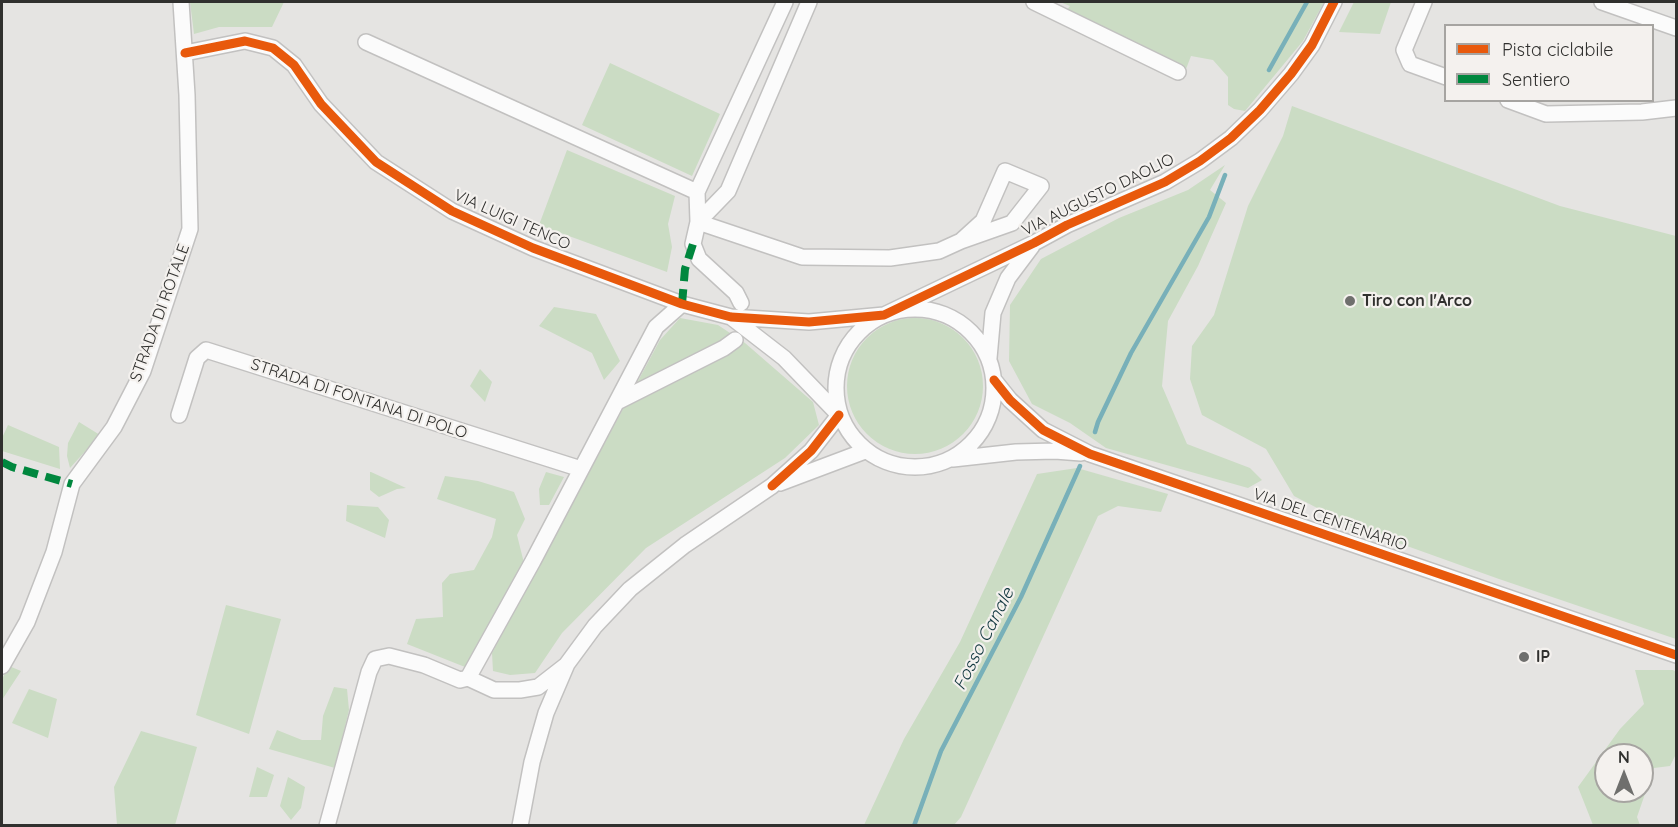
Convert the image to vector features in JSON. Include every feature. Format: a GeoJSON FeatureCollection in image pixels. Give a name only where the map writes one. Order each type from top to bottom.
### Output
{"type":"FeatureCollection","features":[{"type":"Feature","properties":{"kind":"street","name":"STRADA DI ROTALE"},"geometry":{"type":"LineString","coordinates":[[2,666],[27,622],[54,552],[72,484],[114,427],[143,371],[190,229],[182,2]]}},
{"type":"Feature","properties":{"kind":"street"},"geometry":{"type":"LineString","coordinates":[[741,303],[736,293],[699,259],[693,244],[698,222],[697,192],[785,2]]}},
{"type":"Feature","properties":{"kind":"street"},"geometry":{"type":"LineString","coordinates":[[698,222],[728,191],[808,2]]}},
{"type":"Feature","properties":{"kind":"street"},"geometry":{"type":"LineString","coordinates":[[1034,2],[1178,72]]}},
{"type":"Feature","properties":{"kind":"street","name":"VIA AUGUSTO DAOLIO"},"geometry":{"type":"LineString","coordinates":[[884,315],[1067,225],[1165,182],[1200,161],[1231,138],[1260,110],[1291,74],[1312,45],[1334,2]]}},
{"type":"Feature","properties":{"kind":"street"},"geometry":{"type":"LineString","coordinates":[[1424,2],[1404,50],[1410,64],[1444,76]]}},
{"type":"Feature","properties":{"kind":"street"},"geometry":{"type":"LineString","coordinates":[[1602,2],[1677,28]]}},
{"type":"Feature","properties":{"kind":"street","name":"VIA LUIGI TENCO"},"geometry":{"type":"LineString","coordinates":[[185,53],[245,41],[273,48],[294,65],[321,104],[376,162],[452,211],[533,249],[682,304],[731,317],[809,322],[884,315]]}},
{"type":"Feature","properties":{"kind":"street"},"geometry":{"type":"LineString","coordinates":[[366,42],[697,192]]}},
{"type":"Feature","properties":{"kind":"street"},"geometry":{"type":"LineString","coordinates":[[1513,102],[1546,114],[1642,112],[1677,108]]}},
{"type":"Feature","properties":{"kind":"street"},"geometry":{"type":"LineString","coordinates":[[698,222],[802,257],[890,258],[939,251],[1012,223],[1041,186],[1005,171],[983,220],[962,241]]}},
{"type":"Feature","properties":{"kind":"street","name":"VIA AUGUSTO DAOLIO"},"geometry":{"type":"LineString","coordinates":[[989,358],[993,313],[1008,278],[1034,243]]}},
{"type":"Feature","properties":{"kind":"street"},"geometry":{"type":"LineString","coordinates":[[468,678],[501,622],[656,327],[682,304]]}},
{"type":"Feature","properties":{"kind":"street"},"geometry":{"type":"LineString","coordinates":[[908,309],[933,311],[957,320],[976,337],[989,358],[994,380],[993,404],[985,426],[970,446],[951,460],[929,467],[907,468],[885,463],[865,451],[850,435],[839,415],[835,391],[837,367],[847,345],[863,327],[884,315],[908,309]]}},
{"type":"Feature","properties":{"kind":"street","name":"VIA LUIGI TENCO"},"geometry":{"type":"LineString","coordinates":[[731,317],[784,358],[839,415]]}},
{"type":"Feature","properties":{"kind":"street"},"geometry":{"type":"LineString","coordinates":[[617,402],[724,348],[735,340]]}},
{"type":"Feature","properties":{"kind":"street","name":"STRADA DI FONTANA DI POLO"},"geometry":{"type":"LineString","coordinates":[[178,415],[197,358],[206,350],[581,469]]}},
{"type":"Feature","properties":{"kind":"street","name":"VIA DEL CENTENARIO"},"geometry":{"type":"LineString","coordinates":[[994,380],[1010,400],[1043,430],[1090,454],[1677,655]]}},
{"type":"Feature","properties":{"kind":"street"},"geometry":{"type":"LineString","coordinates":[[520,825],[532,762],[546,713],[567,664],[595,626],[630,589],[685,545],[772,486],[811,450],[839,415]]}},
{"type":"Feature","properties":{"kind":"street","name":"VIA DEL CENTENARIO"},"geometry":{"type":"LineString","coordinates":[[951,460],[1055,450],[1090,454]]}},
{"type":"Feature","properties":{"kind":"street"},"geometry":{"type":"LineString","coordinates":[[772,486],[865,451]]}},
{"type":"Feature","properties":{"kind":"street"},"geometry":{"type":"LineString","coordinates":[[327,825],[369,672],[375,658],[389,656],[424,665],[460,680],[468,678],[494,690],[538,687],[567,664]]}},
{"type":"Feature","properties":{"kind":"green space"},"geometry":{"type":"Polygon","coordinates":[[[190,2],[284,2],[272,27],[219,27],[194,34],[190,2]]]}},
{"type":"Feature","properties":{"kind":"green space"},"geometry":{"type":"Polygon","coordinates":[[[1060,2],[1324,2],[1303,41],[1245,111],[1228,105],[1228,77],[1213,60],[1191,56],[1186,69],[1066,11],[1070,6],[1060,2]]]}},
{"type":"Feature","properties":{"kind":"green space"},"geometry":{"type":"Polygon","coordinates":[[[1354,2],[1391,2],[1380,34],[1339,32],[1354,2]]]}},
{"type":"Feature","properties":{"kind":"green space"},"geometry":{"type":"Polygon","coordinates":[[[610,63],[720,114],[692,176],[582,125],[610,63]]]}},
{"type":"Feature","properties":{"kind":"green space"},"geometry":{"type":"Polygon","coordinates":[[[1292,106],[1560,206],[1676,236],[1676,639],[1354,527],[1294,496],[1266,449],[1202,415],[1190,379],[1192,346],[1214,315],[1248,206],[1283,136],[1292,106]]]}},
{"type":"Feature","properties":{"kind":"green space"},"geometry":{"type":"Polygon","coordinates":[[[567,150],[675,196],[668,224],[672,247],[667,272],[539,225],[567,150]]]}},
{"type":"Feature","properties":{"kind":"green space"},"geometry":{"type":"Polygon","coordinates":[[[1225,165],[1210,190],[1226,203],[1198,266],[1168,321],[1162,386],[1187,444],[1250,468],[1262,480],[1248,488],[1106,448],[1070,423],[1032,404],[1009,361],[1010,305],[1041,259],[1119,218],[1188,190],[1225,165]]]}},
{"type":"Feature","properties":{"kind":"green space"},"geometry":{"type":"Polygon","coordinates":[[[554,307],[596,314],[620,361],[604,380],[592,353],[539,326],[554,307]]]}},
{"type":"Feature","properties":{"kind":"green space"},"geometry":{"type":"Polygon","coordinates":[[[680,318],[718,325],[745,343],[813,402],[819,425],[785,458],[646,548],[562,633],[535,673],[510,675],[493,671],[492,653],[660,340],[680,318]]]}},
{"type":"Feature","properties":{"kind":"green space"},"geometry":{"type":"Polygon","coordinates":[[[915,318],[941,323],[963,338],[978,360],[983,386],[978,412],[963,434],[941,449],[915,454],[889,449],[867,434],[852,412],[847,386],[852,360],[867,338],[889,323],[915,318]]]}},
{"type":"Feature","properties":{"kind":"green space"},"geometry":{"type":"Polygon","coordinates":[[[480,369],[492,382],[485,402],[470,386],[480,369]]]}},
{"type":"Feature","properties":{"kind":"green space"},"geometry":{"type":"Polygon","coordinates":[[[79,422],[100,435],[70,468],[67,456],[68,443],[79,422]]]}},
{"type":"Feature","properties":{"kind":"green space"},"geometry":{"type":"Polygon","coordinates":[[[8,425],[59,447],[60,469],[2,451],[2,438],[8,425]]]}},
{"type":"Feature","properties":{"kind":"green space"},"geometry":{"type":"Polygon","coordinates":[[[1077,468],[1168,494],[1161,512],[1118,506],[1098,516],[961,817],[954,825],[864,825],[904,739],[960,642],[1037,474],[1077,468]]]}},
{"type":"Feature","properties":{"kind":"green space"},"geometry":{"type":"Polygon","coordinates":[[[370,472],[406,488],[397,489],[379,497],[370,490],[370,472]]]}},
{"type":"Feature","properties":{"kind":"green space"},"geometry":{"type":"Polygon","coordinates":[[[546,472],[564,477],[549,505],[540,505],[539,489],[546,472]]]}},
{"type":"Feature","properties":{"kind":"green space"},"geometry":{"type":"Polygon","coordinates":[[[445,476],[478,481],[514,492],[525,519],[517,535],[524,563],[465,667],[407,644],[416,619],[443,617],[442,583],[450,574],[474,570],[492,537],[496,519],[437,499],[445,476]]]}},
{"type":"Feature","properties":{"kind":"green space"},"geometry":{"type":"Polygon","coordinates":[[[347,505],[378,507],[389,520],[385,538],[346,521],[347,505]]]}},
{"type":"Feature","properties":{"kind":"green space"},"geometry":{"type":"Polygon","coordinates":[[[226,605],[281,619],[249,734],[196,715],[226,605]]]}},
{"type":"Feature","properties":{"kind":"green space"},"geometry":{"type":"Polygon","coordinates":[[[9,666],[21,671],[2,700],[2,679],[9,666]]]}},
{"type":"Feature","properties":{"kind":"green space"},"geometry":{"type":"Polygon","coordinates":[[[1635,670],[1673,670],[1676,672],[1676,754],[1670,766],[1654,768],[1654,743],[1610,743],[1644,704],[1635,670]]]}},
{"type":"Feature","properties":{"kind":"green space"},"geometry":{"type":"Polygon","coordinates":[[[334,687],[347,689],[349,710],[335,768],[269,749],[277,730],[302,740],[321,740],[323,716],[334,687]]]}},
{"type":"Feature","properties":{"kind":"green space"},"geometry":{"type":"Polygon","coordinates":[[[29,689],[57,699],[48,738],[12,723],[29,689]]]}},
{"type":"Feature","properties":{"kind":"green space"},"geometry":{"type":"Polygon","coordinates":[[[141,731],[197,747],[175,825],[117,825],[114,787],[141,731]]]}},
{"type":"Feature","properties":{"kind":"green space"},"geometry":{"type":"Polygon","coordinates":[[[1594,765],[1594,803],[1642,803],[1637,817],[1640,825],[1593,825],[1578,787],[1594,765]]]}},
{"type":"Feature","properties":{"kind":"green space"},"geometry":{"type":"Polygon","coordinates":[[[257,767],[274,775],[267,797],[249,797],[257,767]]]}},
{"type":"Feature","properties":{"kind":"green space"},"geometry":{"type":"Polygon","coordinates":[[[288,777],[305,787],[301,808],[291,820],[280,806],[288,777]]]}},
{"type":"Feature","properties":{"kind":"waterway","name":"Fosso Canale"},"geometry":{"type":"LineString","coordinates":[[1269,70],[1307,2]]}},
{"type":"Feature","properties":{"kind":"waterway","name":"Fosso Canale"},"geometry":{"type":"LineString","coordinates":[[1095,432],[1131,353],[1209,217],[1225,175]]}},
{"type":"Feature","properties":{"kind":"waterway","name":"Fosso Canale"},"geometry":{"type":"LineString","coordinates":[[914,826],[941,751],[1021,597],[1080,466]]}},
{"type":"Feature","properties":{"kind":"marked path"},"geometry":{"type":"LineString","coordinates":[[682,304],[685,269],[693,244]]}},
{"type":"Feature","properties":{"kind":"marked path"},"geometry":{"type":"LineString","coordinates":[[2,462],[72,484]]}},
{"type":"Feature","properties":{"kind":"cycle path"},"geometry":{"type":"LineString","coordinates":[[185,53],[245,41],[273,48],[294,65],[321,104],[376,162],[452,211],[533,248],[682,304],[731,317],[809,322],[884,315],[1067,225],[1165,182],[1200,161],[1231,138],[1260,110],[1291,74],[1312,45],[1334,2]]}},
{"type":"Feature","properties":{"kind":"cycle path"},"geometry":{"type":"LineString","coordinates":[[994,380],[1010,400],[1043,430],[1090,454],[1676,655]]}},
{"type":"Feature","properties":{"kind":"cycle path"},"geometry":{"type":"LineString","coordinates":[[772,486],[811,451],[839,415]]}},
{"type":"Feature","properties":{"kind":"place","name":"Tiro con l'Arco"},"geometry":{"type":"Point","coordinates":[1350,301]}},
{"type":"Feature","properties":{"kind":"place","name":"IP"},"geometry":{"type":"Point","coordinates":[1524,657]}}]}
